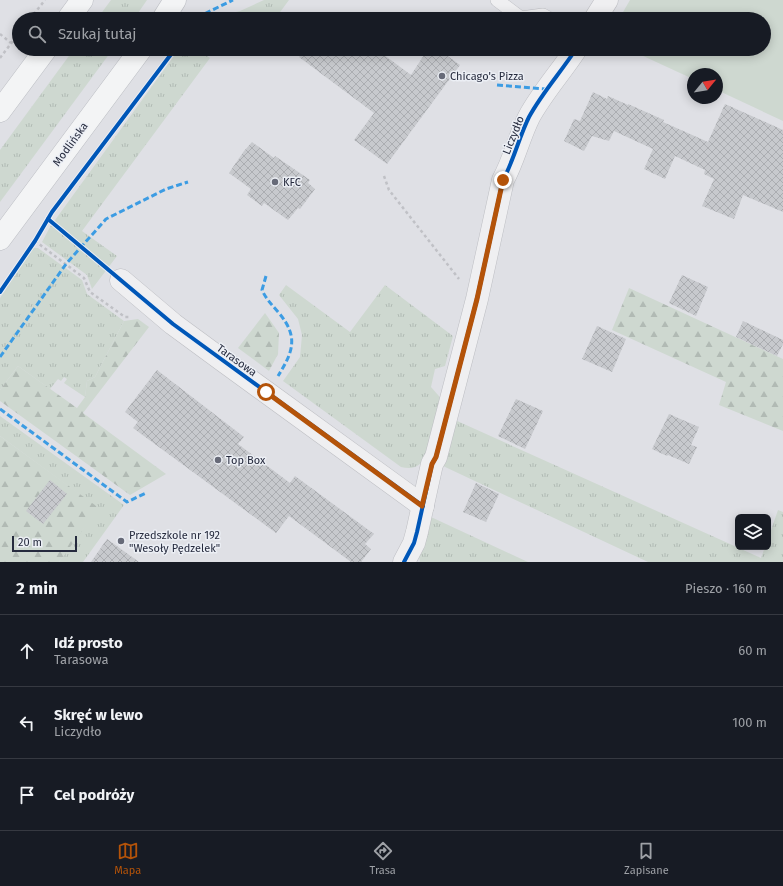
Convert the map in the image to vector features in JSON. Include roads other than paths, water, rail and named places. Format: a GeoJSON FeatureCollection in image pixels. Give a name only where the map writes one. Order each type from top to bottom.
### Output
{"type":"FeatureCollection","features":[{"type":"Feature","properties":{"kind":"main road"},"geometry":{"type":"LineString","coordinates":[[73,12],[82,0]]}},
{"type":"Feature","properties":{"kind":"main road"},"geometry":{"type":"LineString","coordinates":[[0,111],[41,56]]}},
{"type":"Feature","properties":{"kind":"main road","name":"Modlińska"},"geometry":{"type":"LineString","coordinates":[[0,239],[137,56]]}},
{"type":"Feature","properties":{"kind":"street"},"geometry":{"type":"LineString","coordinates":[[599,12],[607,0]]}},
{"type":"Feature","properties":{"kind":"street","name":"Liczydło"},"geometry":{"type":"LineString","coordinates":[[404,562],[414,543],[432,464],[436,457],[477,299],[503,180],[508,171],[528,118],[546,89],[571,56]]}},
{"type":"Feature","properties":{"kind":"street","name":"Tarasowa"},"geometry":{"type":"LineString","coordinates":[[121,280],[173,324],[422,506]]}},
{"type":"Feature","properties":{"kind":"lane"},"geometry":{"type":"LineString","coordinates":[[497,0],[513,12]]}},
{"type":"Feature","properties":{"kind":"place","name":"Chicago's Pizza"},"geometry":{"type":"Point","coordinates":[442,76]}},
{"type":"Feature","properties":{"kind":"place","name":"KFC"},"geometry":{"type":"Point","coordinates":[275,182]}},
{"type":"Feature","properties":{"kind":"place","name":"Top Box"},"geometry":{"type":"Point","coordinates":[218,460]}},
{"type":"Feature","properties":{"kind":"place","name":"Przedszkole nr 192 \"Wesoły Pędzelek\""},"geometry":{"type":"Point","coordinates":[121,541]}}]}
